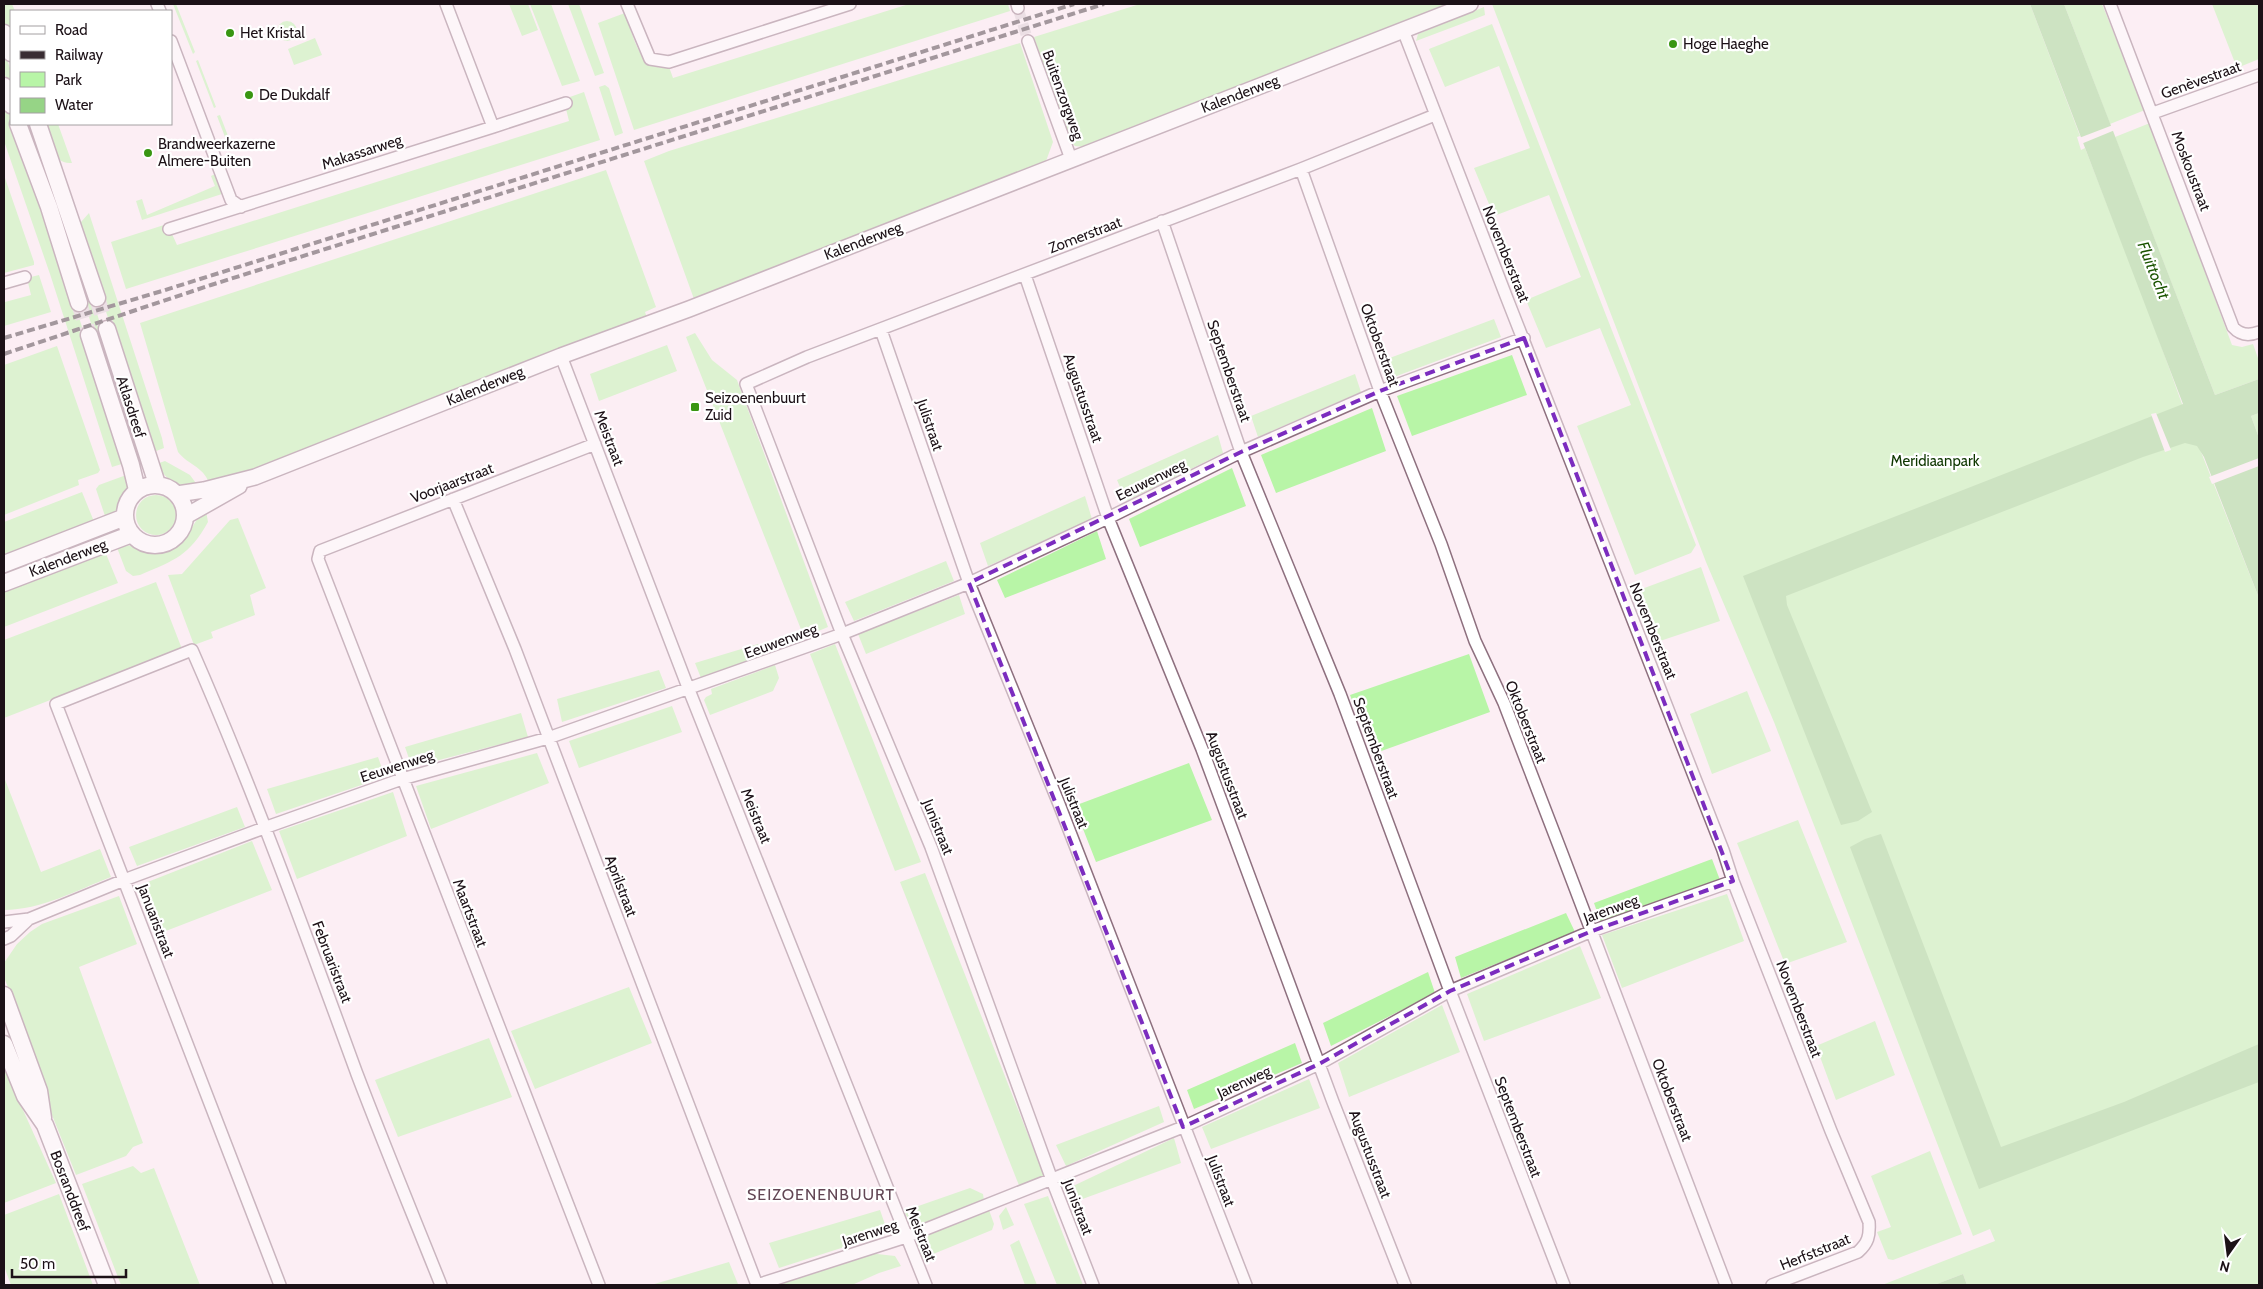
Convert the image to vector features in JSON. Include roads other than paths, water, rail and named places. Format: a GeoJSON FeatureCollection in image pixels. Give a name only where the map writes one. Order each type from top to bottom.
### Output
{"type":"FeatureCollection","features":[{"type":"Feature","properties":{"kind":"main road"},"geometry":{"type":"LineString","coordinates":[[4,33],[10,50]]}},
{"type":"Feature","properties":{"kind":"main road"},"geometry":{"type":"LineString","coordinates":[[4,86],[10,102]]}},
{"type":"Feature","properties":{"kind":"main road"},"geometry":{"type":"LineString","coordinates":[[18,125],[79,303]]}},
{"type":"Feature","properties":{"kind":"main road"},"geometry":{"type":"LineString","coordinates":[[38,125],[97,298]]}},
{"type":"Feature","properties":{"kind":"main road","name":"Atlasdreef"},"geometry":{"type":"LineString","coordinates":[[107,329],[157,484]]}},
{"type":"Feature","properties":{"kind":"main road","name":"Atlasdreef"},"geometry":{"type":"LineString","coordinates":[[89,335],[131,465],[137,490]]}},
{"type":"Feature","properties":{"kind":"main road"},"geometry":{"type":"LineString","coordinates":[[157,484],[168,487],[177,494],[183,504],[186,516],[183,528],[176,537],[169,542],[153,545],[144,543],[132,534],[125,517],[130,497],[137,490],[157,484]]}},
{"type":"Feature","properties":{"kind":"main road","name":"Kalenderweg"},"geometry":{"type":"LineString","coordinates":[[4,564],[125,517]]}},
{"type":"Feature","properties":{"kind":"main road","name":"Kalenderweg"},"geometry":{"type":"LineString","coordinates":[[4,583],[132,534]]}},
{"type":"Feature","properties":{"kind":"main road","name":"Bosranddreef"},"geometry":{"type":"LineString","coordinates":[[4,995],[39,1091],[45,1126],[107,1285]]}},
{"type":"Feature","properties":{"kind":"main road","name":"Bosranddreef"},"geometry":{"type":"LineString","coordinates":[[4,1044],[25,1096],[45,1126]]}},
{"type":"Feature","properties":{"kind":"street"},"geometry":{"type":"LineString","coordinates":[[446,4],[493,127]]}},
{"type":"Feature","properties":{"kind":"street"},"geometry":{"type":"LineString","coordinates":[[627,4],[650,59],[669,62],[850,4]]}},
{"type":"Feature","properties":{"kind":"street","name":"Kalenderweg"},"geometry":{"type":"LineString","coordinates":[[177,494],[204,490],[255,477],[561,356],[1470,4]]}},
{"type":"Feature","properties":{"kind":"street","name":"Moskoustraat"},"geometry":{"type":"LineString","coordinates":[[2110,4],[2233,327],[2237,332],[2246,335],[2257,333]]}},
{"type":"Feature","properties":{"kind":"street","name":"Novemberstraat"},"geometry":{"type":"LineString","coordinates":[[1403,30],[1720,842],[1733,881],[1831,1131],[1869,1222],[1870,1233],[1867,1243]]}},
{"type":"Feature","properties":{"kind":"street","name":"Buitenzorgweg"},"geometry":{"type":"LineString","coordinates":[[1028,40],[1071,159]]}},
{"type":"Feature","properties":{"kind":"street"},"geometry":{"type":"LineString","coordinates":[[172,44],[231,200],[241,207]]}},
{"type":"Feature","properties":{"kind":"street","name":"Genèvestraat"},"geometry":{"type":"LineString","coordinates":[[2153,113],[2259,75]]}},
{"type":"Feature","properties":{"kind":"street","name":"Makassarweg"},"geometry":{"type":"LineString","coordinates":[[170,229],[566,103]]}},
{"type":"Feature","properties":{"kind":"street","name":"Zomerstraat"},"geometry":{"type":"LineString","coordinates":[[746,384],[808,357],[1301,169],[1436,115]]}},
{"type":"Feature","properties":{"kind":"street","name":"Oktoberstraat"},"geometry":{"type":"LineString","coordinates":[[1301,169],[1380,391],[1441,544],[1476,641],[1506,710],[1592,932],[1726,1285]]}},
{"type":"Feature","properties":{"kind":"street"},"geometry":{"type":"LineString","coordinates":[[48,208],[64,202]]}},
{"type":"Feature","properties":{"kind":"street","name":"Septemberstraat"},"geometry":{"type":"LineString","coordinates":[[1162,221],[1241,452],[1340,694],[1450,991],[1564,1285]]}},
{"type":"Feature","properties":{"kind":"street","name":"Augustusstraat"},"geometry":{"type":"LineString","coordinates":[[1025,275],[1108,518],[1202,749],[1319,1064],[1405,1285]]}},
{"type":"Feature","properties":{"kind":"street"},"geometry":{"type":"LineString","coordinates":[[4,282],[25,276]]}},
{"type":"Feature","properties":{"kind":"street","name":"Julistraat"},"geometry":{"type":"LineString","coordinates":[[881,330],[969,582],[1062,812],[1246,1285]]}},
{"type":"Feature","properties":{"kind":"street","name":"Eeuwenweg"},"geometry":{"type":"LineString","coordinates":[[4,922],[29,919],[124,880],[402,779],[548,738],[689,690],[842,634],[969,582],[1108,518],[1241,452],[1380,391],[1524,338]]}},
{"type":"Feature","properties":{"kind":"street","name":"Meistraat"},"geometry":{"type":"LineString","coordinates":[[561,356],[689,690],[926,1285]]}},
{"type":"Feature","properties":{"kind":"street","name":"Junistraat"},"geometry":{"type":"LineString","coordinates":[[746,384],[842,634],[931,848],[1052,1180],[1093,1285]]}},
{"type":"Feature","properties":{"kind":"street","name":"Voorjaarstraat"},"geometry":{"type":"LineString","coordinates":[[320,551],[595,444]]}},
{"type":"Feature","properties":{"kind":"street","name":"Kalenderweg"},"geometry":{"type":"LineString","coordinates":[[186,516],[255,477]]}},
{"type":"Feature","properties":{"kind":"street","name":"Aprilstraat"},"geometry":{"type":"LineString","coordinates":[[453,499],[515,649],[758,1285]]}},
{"type":"Feature","properties":{"kind":"street","name":"Maartstraat"},"geometry":{"type":"LineString","coordinates":[[320,551],[319,566],[599,1285]]}},
{"type":"Feature","properties":{"kind":"street","name":"Februaristraat"},"geometry":{"type":"LineString","coordinates":[[192,650],[232,742],[441,1285]]}},
{"type":"Feature","properties":{"kind":"street","name":"Januaristraat"},"geometry":{"type":"LineString","coordinates":[[192,650],[56,704],[280,1285]]}},
{"type":"Feature","properties":{"kind":"street","name":"Jarenweg"},"geometry":{"type":"LineString","coordinates":[[758,1285],[906,1237],[1183,1127],[1319,1064],[1450,991],[1592,932],[1733,881]]}},
{"type":"Feature","properties":{"kind":"street","name":"Eeuwenweg"},"geometry":{"type":"LineString","coordinates":[[4,939],[11,936],[29,919]]}},
{"type":"Feature","properties":{"kind":"street","name":"Herfststraat"},"geometry":{"type":"LineString","coordinates":[[1772,1285],[1858,1252],[1867,1243]]}},
{"type":"Feature","properties":{"kind":"water","name":"Fluittocht"},"geometry":{"type":"Polygon","coordinates":[[[2030,4],[2064,4],[2215,395],[2259,379],[2259,413],[2251,416],[2259,438],[2259,598],[2204,457],[2197,446],[2185,443],[2143,457],[1786,596],[1787,605],[1872,812],[1858,821],[1841,825],[1743,576],[2183,404],[2030,4]]]}},
{"type":"Feature","properties":{"kind":"water"},"geometry":{"type":"Polygon","coordinates":[[[1881,834],[2001,1147],[2124,1102],[2259,1044],[2259,1082],[1979,1189],[1850,847],[1865,839],[1881,834]]]}},
{"type":"Feature","properties":{"kind":"water"},"geometry":{"type":"Polygon","coordinates":[[[1963,1274],[1967,1285],[1934,1285],[1963,1274]]]}},
{"type":"Feature","properties":{"kind":"tunnel"},"geometry":{"type":"LineString","coordinates":[[1018,8],[1028,41]]}},
{"type":"Feature","properties":{"kind":"tunnel"},"geometry":{"type":"LineString","coordinates":[[97,298],[107,329]]}},
{"type":"Feature","properties":{"kind":"tunnel"},"geometry":{"type":"LineString","coordinates":[[79,303],[89,335]]}},
{"type":"Feature","properties":{"kind":"railway"},"geometry":{"type":"LineString","coordinates":[[4,338],[162,291],[1074,4]]}},
{"type":"Feature","properties":{"kind":"railway"},"geometry":{"type":"LineString","coordinates":[[4,354],[211,285],[1104,4]]}},
{"type":"Feature","properties":{"kind":"place","name":"Het Kristal"},"geometry":{"type":"Point","coordinates":[230,33]}},
{"type":"Feature","properties":{"kind":"place","name":"Hoge Haeghe"},"geometry":{"type":"Point","coordinates":[1673,44]}},
{"type":"Feature","properties":{"kind":"place","name":"De Dukdalf"},"geometry":{"type":"Point","coordinates":[249,95]}},
{"type":"Feature","properties":{"kind":"place","name":"Brandweerkazerne Almere-Buiten"},"geometry":{"type":"Point","coordinates":[148,153]}},
{"type":"Feature","properties":{"kind":"place","name":"Seizoenenbuurt Zuid"},"geometry":{"type":"Point","coordinates":[695,407]}},
{"type":"Feature","properties":{"kind":"district","name":"SEIZOENENBUURT"},"geometry":{"type":"Point","coordinates":[821,1194]}},
{"type":"Feature","properties":{"kind":"park label","name":"Meridiaanpark"},"geometry":{"type":"Point","coordinates":[1935,461]}}]}
